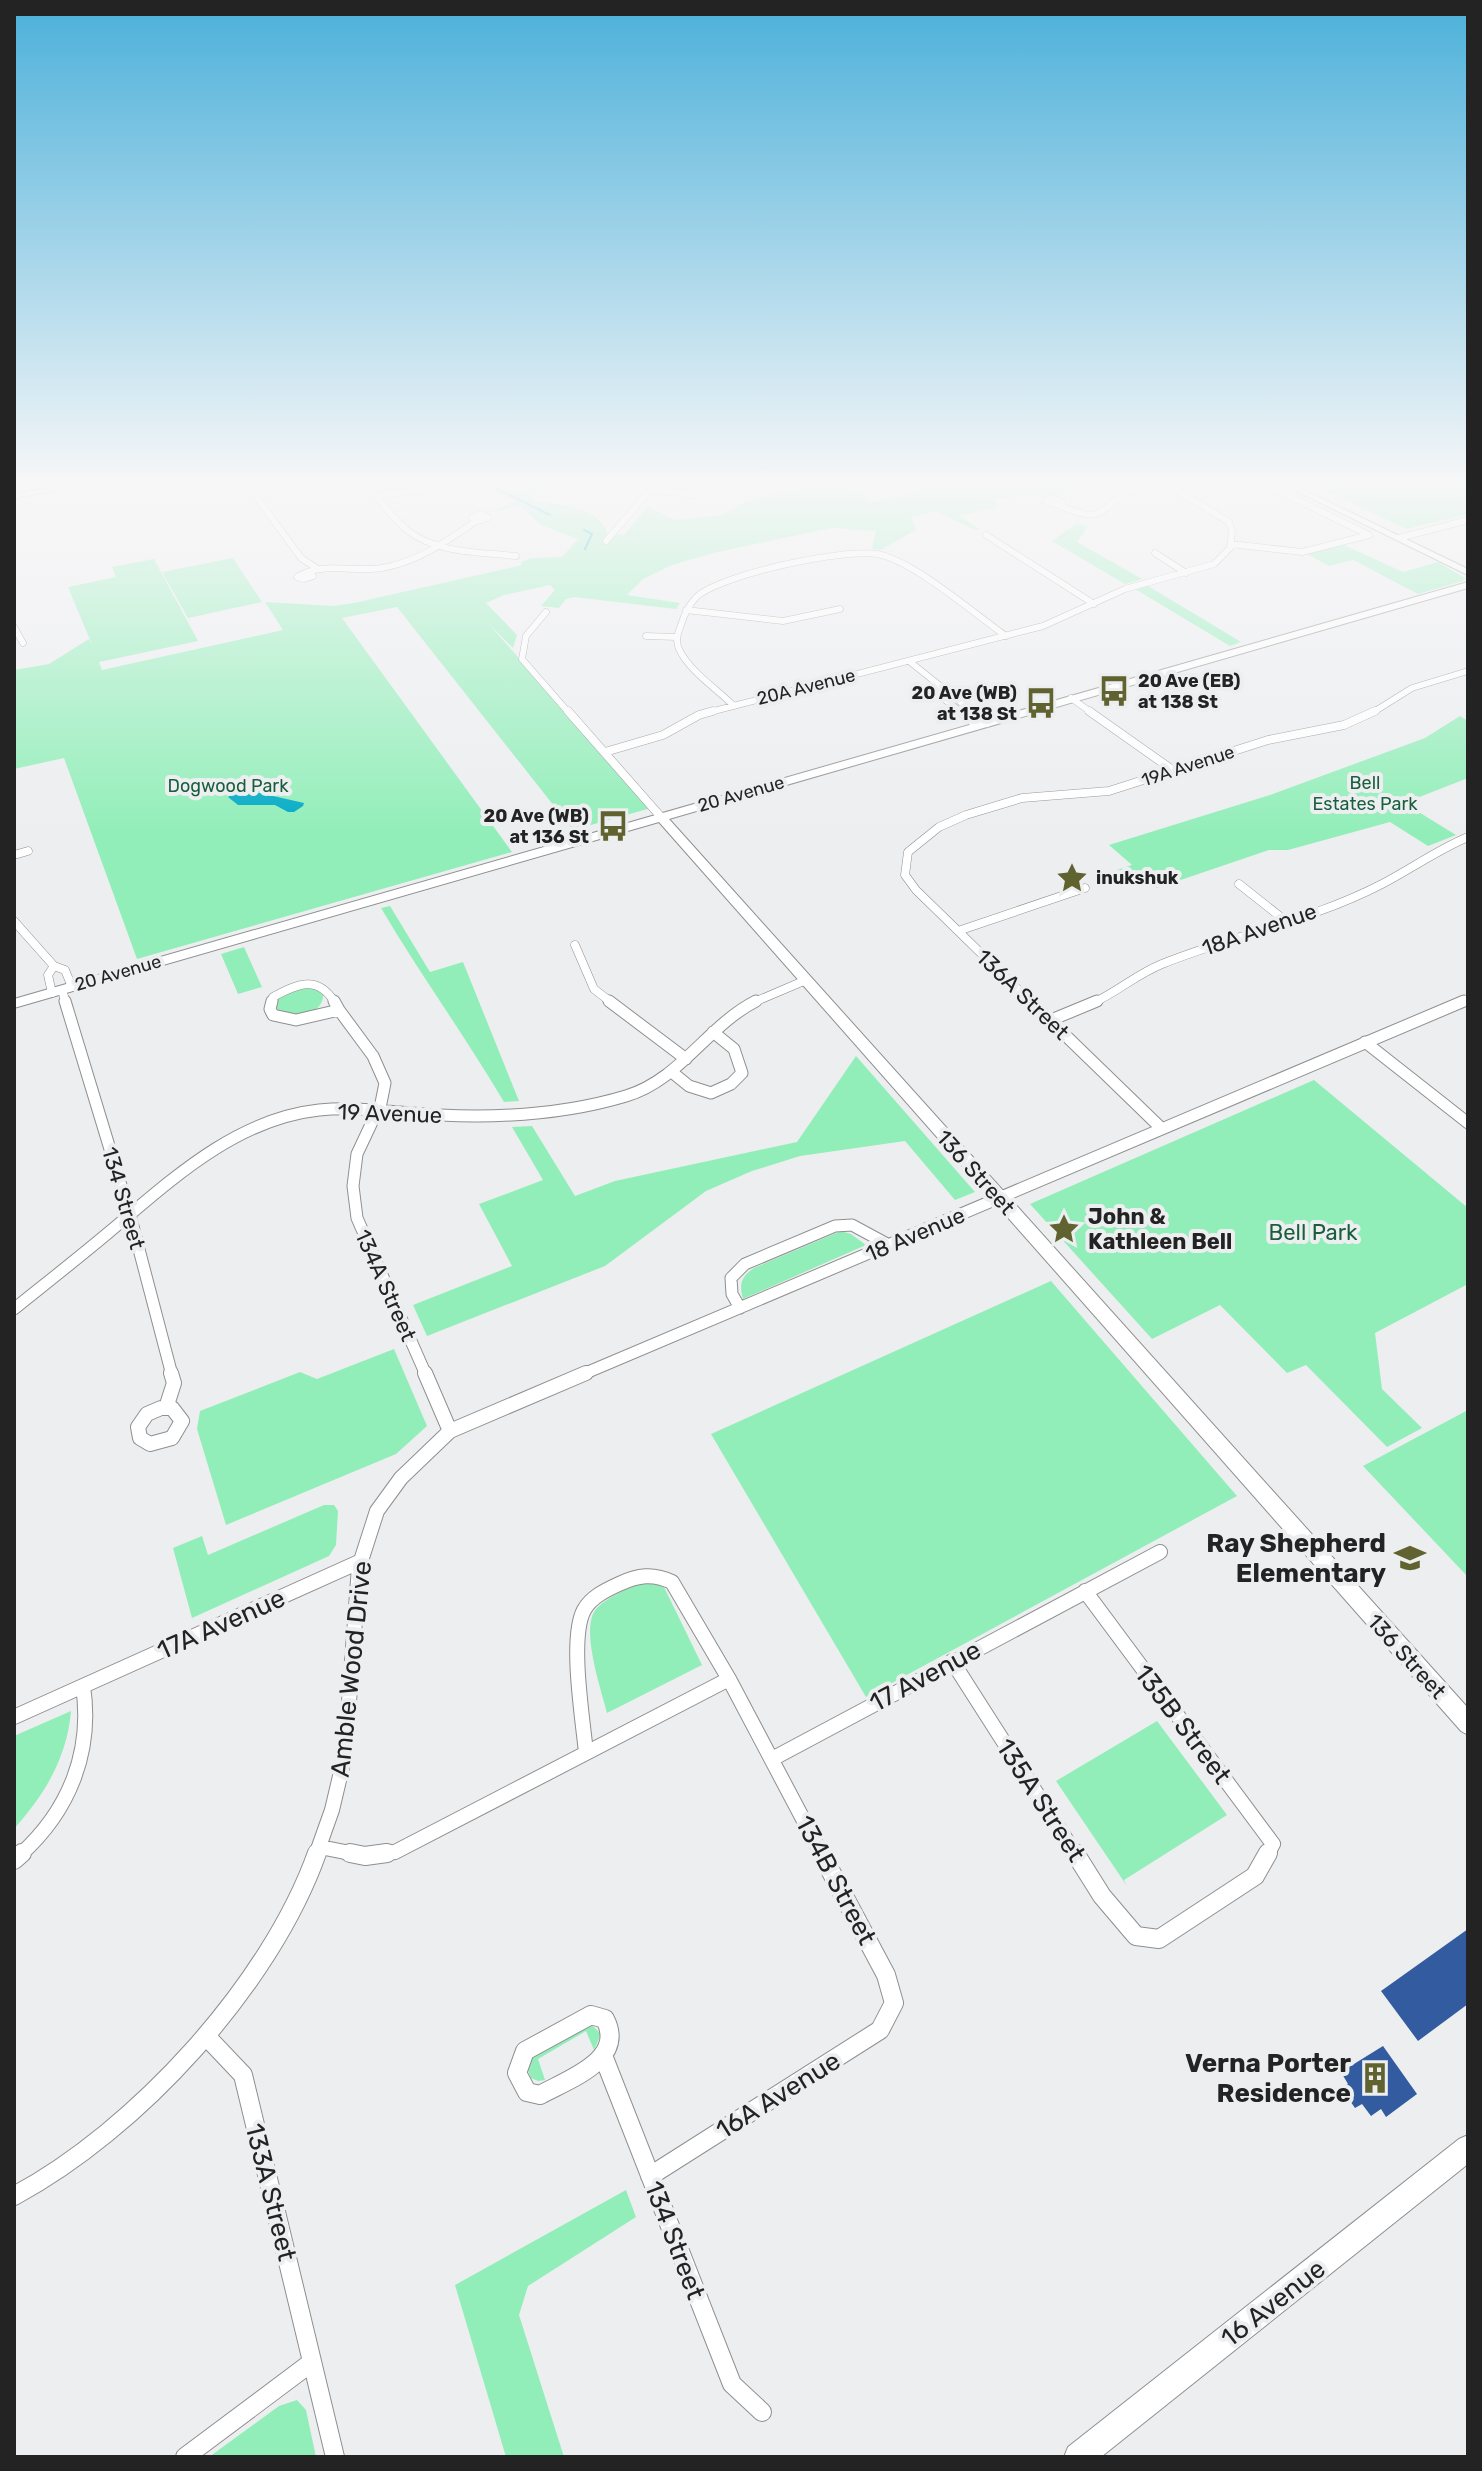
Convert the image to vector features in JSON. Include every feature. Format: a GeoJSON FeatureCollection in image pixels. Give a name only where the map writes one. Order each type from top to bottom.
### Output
{"type":"FeatureCollection","features":[{"type":"Feature","properties":{"kind":"street"},"geometry":{"type":"LineString","coordinates":[[693,602],[686,610],[677,637],[683,657],[734,706]]}},
{"type":"Feature","properties":{"kind":"street"},"geometry":{"type":"LineString","coordinates":[[959,602],[1006,636]]}},
{"type":"Feature","properties":{"kind":"street","name":"20A Avenue"},"geometry":{"type":"LineString","coordinates":[[605,752],[651,739],[699,715],[1049,624],[1098,602]]}},
{"type":"Feature","properties":{"kind":"street","name":"20 Avenue"},"geometry":{"type":"LineString","coordinates":[[14,1004],[1407,602]]}},
{"type":"Feature","properties":{"kind":"street"},"geometry":{"type":"LineString","coordinates":[[686,610],[783,621],[840,609]]}},
{"type":"Feature","properties":{"kind":"street","name":"136 Street"},"geometry":{"type":"LineString","coordinates":[[546,612],[526,636],[522,659],[1468,1724]]}},
{"type":"Feature","properties":{"kind":"street"},"geometry":{"type":"LineString","coordinates":[[14,627],[23,643]]}},
{"type":"Feature","properties":{"kind":"street"},"geometry":{"type":"LineString","coordinates":[[646,636],[677,637]]}},
{"type":"Feature","properties":{"kind":"street"},"geometry":{"type":"LineString","coordinates":[[904,662],[982,724]]}},
{"type":"Feature","properties":{"kind":"street","name":"19A Avenue"},"geometry":{"type":"LineString","coordinates":[[908,852],[921,839],[947,823],[1009,802],[1037,796],[1109,791],[1268,740],[1344,725],[1365,717],[1412,688],[1466,674]]}},
{"type":"Feature","properties":{"kind":"street"},"geometry":{"type":"LineString","coordinates":[[1071,698],[1174,771]]}},
{"type":"Feature","properties":{"kind":"street","name":"18A Avenue"},"geometry":{"type":"LineString","coordinates":[[1051,1020],[1111,995],[1159,965],[1287,922],[1399,877],[1439,850],[1468,837]]}},
{"type":"Feature","properties":{"kind":"street"},"geometry":{"type":"LineString","coordinates":[[14,855],[28,851]]}},
{"type":"Feature","properties":{"kind":"street","name":"136A Street"},"geometry":{"type":"LineString","coordinates":[[908,852],[904,867],[909,882],[1161,1128]]}},
{"type":"Feature","properties":{"kind":"street"},"geometry":{"type":"LineString","coordinates":[[1239,884],[1287,922]]}},
{"type":"Feature","properties":{"kind":"street"},"geometry":{"type":"LineString","coordinates":[[958,931],[1085,888]]}},
{"type":"Feature","properties":{"kind":"street","name":"134 Street"},"geometry":{"type":"LineString","coordinates":[[14,921],[54,966],[65,970],[62,990],[130,1215],[174,1383],[166,1408]]}},
{"type":"Feature","properties":{"kind":"street"},"geometry":{"type":"LineString","coordinates":[[575,945],[594,989],[686,1059]]}},
{"type":"Feature","properties":{"kind":"street","name":"134 Street"},"geometry":{"type":"LineString","coordinates":[[54,966],[48,975],[62,990]]}},
{"type":"Feature","properties":{"kind":"street","name":"19 Avenue"},"geometry":{"type":"LineString","coordinates":[[130,1215],[212,1152],[267,1122],[303,1112],[378,1110],[468,1116],[560,1109],[628,1096],[673,1073],[713,1032],[744,1008],[806,980]]}},
{"type":"Feature","properties":{"kind":"street","name":"134A Street"},"geometry":{"type":"LineString","coordinates":[[339,1010],[287,1020],[273,1015],[270,1003],[289,986],[310,982],[326,988],[352,1024],[385,1080],[383,1100],[364,1131],[355,1162],[352,1195],[357,1218],[450,1431]]}},
{"type":"Feature","properties":{"kind":"street","name":"18 Avenue"},"geometry":{"type":"LineString","coordinates":[[450,1431],[1468,999]]}},
{"type":"Feature","properties":{"kind":"street"},"geometry":{"type":"LineString","coordinates":[[673,1073],[689,1086],[711,1093],[731,1084],[742,1073],[741,1057],[734,1046],[713,1032]]}},
{"type":"Feature","properties":{"kind":"street"},"geometry":{"type":"LineString","coordinates":[[1365,1042],[1468,1123]]}},
{"type":"Feature","properties":{"kind":"street"},"geometry":{"type":"LineString","coordinates":[[14,1309],[130,1215]]}},
{"type":"Feature","properties":{"kind":"street"},"geometry":{"type":"LineString","coordinates":[[740,1308],[732,1294],[731,1278],[745,1264],[822,1231],[852,1225],[889,1245]]}},
{"type":"Feature","properties":{"kind":"street","name":"Amble Wood Drive"},"geometry":{"type":"LineString","coordinates":[[14,2196],[79,2154],[143,2102],[206,2036],[241,1991],[277,1936],[320,1847],[346,1753],[359,1562],[377,1512],[399,1479],[450,1431]]}},
{"type":"Feature","properties":{"kind":"street","name":"17 Avenue"},"geometry":{"type":"LineString","coordinates":[[772,1759],[1160,1552]]}},
{"type":"Feature","properties":{"kind":"street","name":"17A Avenue"},"geometry":{"type":"LineString","coordinates":[[14,1717],[359,1562]]}},
{"type":"Feature","properties":{"kind":"street"},"geometry":{"type":"LineString","coordinates":[[586,1753],[579,1635],[582,1614],[592,1599],[614,1587],[638,1575],[657,1574],[672,1582],[772,1759]]}},
{"type":"Feature","properties":{"kind":"street","name":"135B Street"},"geometry":{"type":"LineString","coordinates":[[1085,1591],[1273,1844],[1268,1858],[1255,1876],[1159,1939],[1136,1936]]}},
{"type":"Feature","properties":{"kind":"street","name":"135A Street"},"geometry":{"type":"LineString","coordinates":[[952,1661],[1102,1896],[1136,1936]]}},
{"type":"Feature","properties":{"kind":"street"},"geometry":{"type":"LineString","coordinates":[[320,1847],[365,1856],[395,1852],[729,1679]]}},
{"type":"Feature","properties":{"kind":"street"},"geometry":{"type":"LineString","coordinates":[[14,1860],[54,1817],[76,1779],[87,1741],[88,1706],[83,1686]]}},
{"type":"Feature","properties":{"kind":"street","name":"134B Street"},"geometry":{"type":"LineString","coordinates":[[772,1759],[886,1975],[894,2003]]}},
{"type":"Feature","properties":{"kind":"street","name":"16A Avenue"},"geometry":{"type":"LineString","coordinates":[[650,2176],[880,2030],[894,2003]]}},
{"type":"Feature","properties":{"kind":"street","name":"134 Street"},"geometry":{"type":"LineString","coordinates":[[591,2015],[605,2019],[612,2032],[611,2049],[604,2058],[540,2095],[527,2092],[518,2080],[518,2065],[525,2051],[591,2015]]}},
{"type":"Feature","properties":{"kind":"street","name":"133A Street"},"geometry":{"type":"LineString","coordinates":[[206,2036],[243,2075],[335,2457]]}},
{"type":"Feature","properties":{"kind":"street","name":"134 Street"},"geometry":{"type":"LineString","coordinates":[[604,2058],[732,2384],[762,2412]]}},
{"type":"Feature","properties":{"kind":"street","name":"16 Avenue"},"geometry":{"type":"LineString","coordinates":[[1078,2457],[1468,2148]]}},
{"type":"Feature","properties":{"kind":"street"},"geometry":{"type":"LineString","coordinates":[[185,2457],[312,2362]]}},
{"type":"Feature","properties":{"kind":"green space","name":"Dogwood Park"},"geometry":{"type":"Polygon","coordinates":[[[74,602],[177,602],[198,641],[99,662],[102,670],[283,630],[265,602],[333,606],[354,603],[488,602],[517,635],[513,648],[488,623],[651,808],[573,830],[397,607],[342,618],[512,852],[137,959],[64,758],[14,769],[14,670],[49,664],[89,639],[93,647],[74,602]]]}},
{"type":"Feature","properties":{"kind":"green space"},"geometry":{"type":"Polygon","coordinates":[[[179,602],[261,602],[188,618],[179,602]]]}},
{"type":"Feature","properties":{"kind":"green space","name":"Dogwood Park"},"geometry":{"type":"Polygon","coordinates":[[[544,602],[563,602],[559,608],[541,606],[544,602]]]}},
{"type":"Feature","properties":{"kind":"green space","name":"Dogwood Park"},"geometry":{"type":"Polygon","coordinates":[[[619,602],[680,603],[676,609],[619,602]]]}},
{"type":"Feature","properties":{"kind":"green space"},"geometry":{"type":"Polygon","coordinates":[[[1157,602],[1175,602],[1241,642],[1230,646],[1157,602]]]}},
{"type":"Feature","properties":{"kind":"green space","name":"Bell Estates Park"},"geometry":{"type":"Polygon","coordinates":[[[1460,716],[1468,721],[1468,778],[1404,803],[1456,835],[1428,846],[1390,822],[1288,850],[1269,850],[1157,888],[1118,881],[1104,885],[1094,878],[1132,865],[1109,845],[1270,795],[1425,738],[1460,716]]]}},
{"type":"Feature","properties":{"kind":"green space"},"geometry":{"type":"Polygon","coordinates":[[[390,906],[430,972],[463,962],[519,1101],[504,1102],[381,908],[390,906]]]}},
{"type":"Feature","properties":{"kind":"green space"},"geometry":{"type":"Polygon","coordinates":[[[244,947],[262,987],[238,994],[221,954],[244,947]]]}},
{"type":"Feature","properties":{"kind":"green space"},"geometry":{"type":"Polygon","coordinates":[[[307,985],[323,993],[314,1011],[292,1015],[278,1010],[279,996],[307,985]]]}},
{"type":"Feature","properties":{"kind":"green space"},"geometry":{"type":"Polygon","coordinates":[[[856,1056],[975,1192],[955,1200],[905,1141],[800,1156],[752,1171],[706,1191],[605,1266],[427,1336],[413,1305],[512,1266],[479,1204],[543,1180],[512,1127],[532,1126],[575,1196],[615,1181],[797,1142],[856,1056]]]}},
{"type":"Feature","properties":{"kind":"green space","name":"Bell Park"},"geometry":{"type":"Polygon","coordinates":[[[1314,1080],[1468,1208],[1468,1284],[1375,1333],[1382,1389],[1422,1428],[1387,1447],[1306,1365],[1287,1373],[1220,1305],[1152,1339],[1030,1204],[1314,1080]]]}},
{"type":"Feature","properties":{"kind":"green space"},"geometry":{"type":"Polygon","coordinates":[[[841,1231],[866,1245],[743,1299],[742,1281],[754,1268],[841,1231]]]}},
{"type":"Feature","properties":{"kind":"green space"},"geometry":{"type":"Polygon","coordinates":[[[1051,1281],[1237,1496],[866,1697],[711,1434],[1051,1281]]]}},
{"type":"Feature","properties":{"kind":"green space"},"geometry":{"type":"Polygon","coordinates":[[[394,1349],[427,1426],[396,1454],[226,1525],[197,1429],[200,1411],[300,1372],[317,1379],[394,1349]]]}},
{"type":"Feature","properties":{"kind":"green space"},"geometry":{"type":"Polygon","coordinates":[[[1468,1410],[1468,1577],[1363,1466],[1468,1410]]]}},
{"type":"Feature","properties":{"kind":"green space"},"geometry":{"type":"Polygon","coordinates":[[[324,1505],[334,1505],[338,1511],[336,1545],[329,1556],[192,1618],[173,1548],[202,1536],[208,1555],[324,1505]]]}},
{"type":"Feature","properties":{"kind":"green space"},"geometry":{"type":"Polygon","coordinates":[[[640,1582],[663,1585],[702,1665],[607,1713],[593,1658],[592,1617],[606,1600],[640,1582]]]}},
{"type":"Feature","properties":{"kind":"green space"},"geometry":{"type":"Polygon","coordinates":[[[71,1711],[65,1744],[53,1774],[14,1829],[14,1736],[71,1711]]]}},
{"type":"Feature","properties":{"kind":"green space"},"geometry":{"type":"Polygon","coordinates":[[[1157,1721],[1227,1815],[1124,1880],[1127,1886],[1056,1781],[1157,1721]]]}},
{"type":"Feature","properties":{"kind":"green space"},"geometry":{"type":"Polygon","coordinates":[[[592,2025],[601,2034],[594,2050],[586,2031],[538,2059],[545,2080],[531,2078],[528,2070],[532,2057],[585,2026],[592,2025]]]}},
{"type":"Feature","properties":{"kind":"green space"},"geometry":{"type":"Polygon","coordinates":[[[626,2190],[636,2217],[528,2286],[519,2315],[564,2457],[506,2457],[455,2285],[626,2190]]]}},
{"type":"Feature","properties":{"kind":"green space"},"geometry":{"type":"Polygon","coordinates":[[[297,2400],[306,2410],[316,2457],[209,2457],[279,2406],[297,2400]]]}},
{"type":"Feature","properties":{"kind":"water"},"geometry":{"type":"Polygon","coordinates":[[[260,793],[304,803],[294,812],[288,812],[275,805],[238,805],[228,797],[232,794],[260,793]]]}},
{"type":"Feature","properties":{"kind":"building"},"geometry":{"type":"Polygon","coordinates":[[[1468,1929],[1468,2004],[1418,2041],[1381,1991],[1468,1929]]]}},
{"type":"Feature","properties":{"kind":"building","name":"Verna Porter Residence"},"geometry":{"type":"Polygon","coordinates":[[[1383,2046],[1417,2094],[1386,2117],[1381,2109],[1371,2116],[1362,2104],[1355,2108],[1341,2088],[1348,2084],[1341,2072],[1383,2046]]]}},
{"type":"Feature","properties":{"kind":"place","name":"20 Ave (EB) at 138 St"},"geometry":{"type":"Point","coordinates":[1114,691]}},
{"type":"Feature","properties":{"kind":"place","name":"20 Ave (WB) at 138 St"},"geometry":{"type":"Point","coordinates":[1041,703]}},
{"type":"Feature","properties":{"kind":"place","name":"20 Ave (WB) at 136 St"},"geometry":{"type":"Point","coordinates":[613,826]}},
{"type":"Feature","properties":{"kind":"place","name":"inukshuk"},"geometry":{"type":"Point","coordinates":[1072,878]}},
{"type":"Feature","properties":{"kind":"place","name":"John & Kathleen Bell"},"geometry":{"type":"Point","coordinates":[1064,1229]}},
{"type":"Feature","properties":{"kind":"place","name":"Ray Shepherd Elementary"},"geometry":{"type":"Point","coordinates":[1410,1558]}},
{"type":"Feature","properties":{"kind":"place","name":"Verna Porter Residence"},"geometry":{"type":"Point","coordinates":[1375,2078]}}]}
